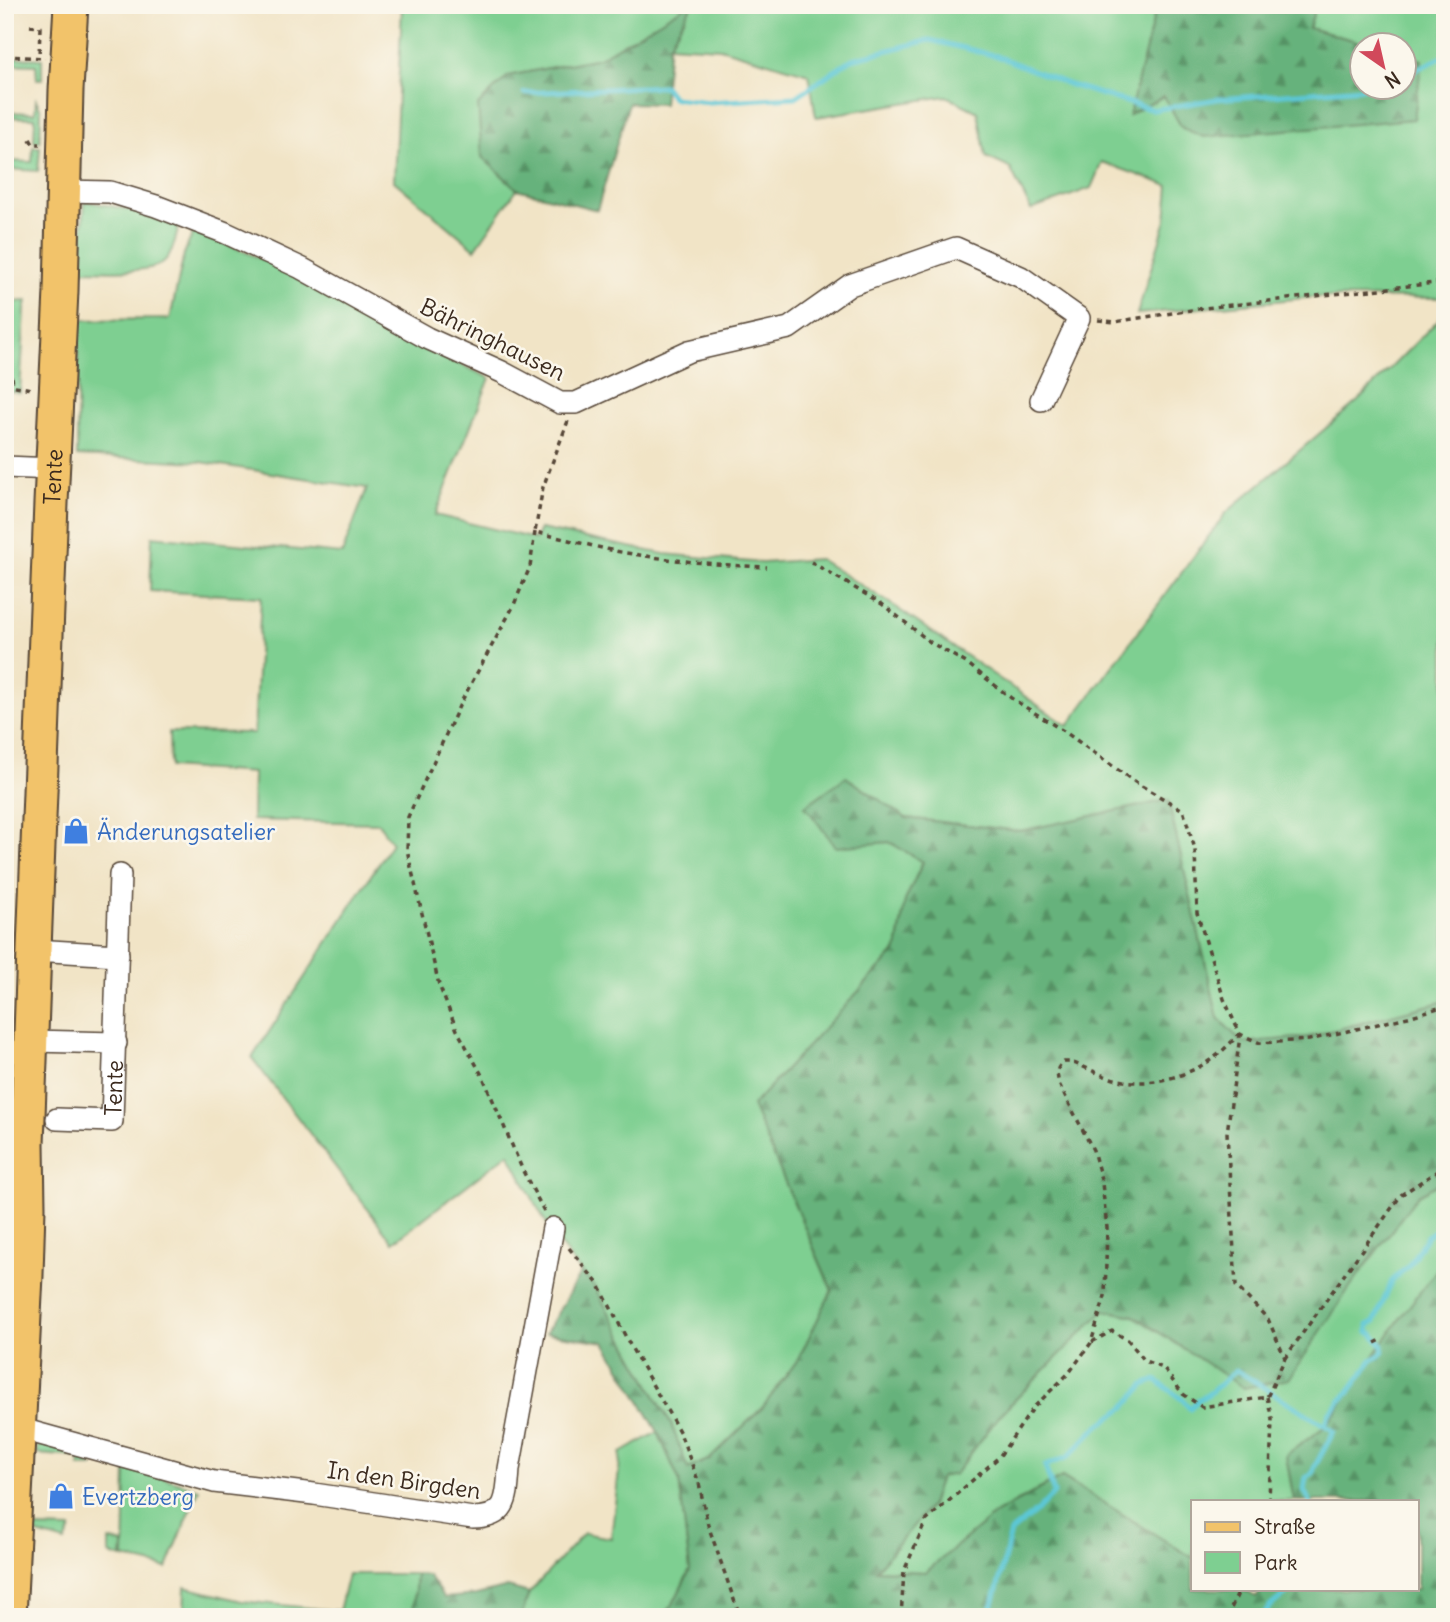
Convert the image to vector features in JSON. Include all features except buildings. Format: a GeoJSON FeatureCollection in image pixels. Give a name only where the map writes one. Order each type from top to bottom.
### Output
{"type":"FeatureCollection","features":[{"type":"Feature","properties":{"kind":"main road","name":"Tente"},"geometry":{"type":"LineString","coordinates":[[9,1617],[28,1208],[27,1144],[71,5]]}},
{"type":"Feature","properties":{"kind":"street","name":"Bähringhausen"},"geometry":{"type":"LineString","coordinates":[[64,191],[110,192],[156,206],[226,233],[301,268],[427,338],[502,372],[560,403],[576,403],[689,351],[789,328],[850,285],[956,248],[1021,277],[1079,318]]}},
{"type":"Feature","properties":{"kind":"street"},"geometry":{"type":"LineString","coordinates":[[1041,400],[1079,318]]}},
{"type":"Feature","properties":{"kind":"street"},"geometry":{"type":"LineString","coordinates":[[5,467],[54,469]]}},
{"type":"Feature","properties":{"kind":"street","name":"Tente"},"geometry":{"type":"LineString","coordinates":[[57,1119],[112,1121],[120,875]]}},
{"type":"Feature","properties":{"kind":"street"},"geometry":{"type":"LineString","coordinates":[[34,950],[118,955]]}},
{"type":"Feature","properties":{"kind":"street","name":"Tente"},"geometry":{"type":"LineString","coordinates":[[32,1041],[116,1043]]}},
{"type":"Feature","properties":{"kind":"street","name":"In den Birgden"},"geometry":{"type":"LineString","coordinates":[[19,1428],[215,1482],[486,1518],[500,1510],[507,1495],[509,1469],[553,1228]]}},
{"type":"Feature","properties":{"kind":"path"},"geometry":{"type":"LineString","coordinates":[[30,26],[40,27],[39,57]]}},
{"type":"Feature","properties":{"kind":"path"},"geometry":{"type":"LineString","coordinates":[[5,56],[50,58]]}},
{"type":"Feature","properties":{"kind":"path"},"geometry":{"type":"LineString","coordinates":[[30,139],[33,144],[44,144]]}},
{"type":"Feature","properties":{"kind":"path"},"geometry":{"type":"LineString","coordinates":[[1079,318],[1114,322],[1204,308],[1445,282]]}},
{"type":"Feature","properties":{"kind":"path"},"geometry":{"type":"LineString","coordinates":[[5,359],[11,369],[13,385]]}},
{"type":"Feature","properties":{"kind":"path"},"geometry":{"type":"LineString","coordinates":[[5,384],[35,390]]}},
{"type":"Feature","properties":{"kind":"path"},"geometry":{"type":"LineString","coordinates":[[576,403],[543,487],[530,567],[513,607],[460,704],[408,817],[407,850],[439,985],[457,1030],[483,1077],[523,1171],[553,1228],[599,1285],[681,1433],[699,1483],[708,1525],[740,1617]]}},
{"type":"Feature","properties":{"kind":"path"},"geometry":{"type":"LineString","coordinates":[[535,532],[614,551],[660,558],[715,565],[767,567]]}},
{"type":"Feature","properties":{"kind":"path"},"geometry":{"type":"LineString","coordinates":[[811,562],[882,604],[930,642],[968,664],[1011,698],[1135,782],[1183,810],[1195,849],[1196,913],[1224,999],[1240,1034],[1227,1133],[1236,1286],[1268,1319],[1285,1358]]}},
{"type":"Feature","properties":{"kind":"path"},"geometry":{"type":"LineString","coordinates":[[1240,1034],[1260,1043],[1309,1040],[1445,1006]]}},
{"type":"Feature","properties":{"kind":"path"},"geometry":{"type":"LineString","coordinates":[[901,1617],[904,1571],[926,1521],[999,1458],[1034,1408],[1069,1373],[1091,1343],[1105,1296],[1107,1228],[1102,1183],[1093,1150],[1059,1084],[1059,1065],[1070,1062],[1111,1078],[1145,1082],[1178,1076],[1201,1065],[1219,1054],[1240,1034]]}},
{"type":"Feature","properties":{"kind":"path"},"geometry":{"type":"LineString","coordinates":[[1091,1343],[1112,1331],[1128,1340],[1145,1361],[1163,1368],[1183,1395],[1202,1407],[1267,1396],[1285,1358],[1401,1195],[1445,1166]]}},
{"type":"Feature","properties":{"kind":"path"},"geometry":{"type":"LineString","coordinates":[[1375,1343],[1383,1339]]}},
{"type":"Feature","properties":{"kind":"path"},"geometry":{"type":"LineString","coordinates":[[1267,1396],[1272,1419],[1269,1500]]}},
{"type":"Feature","properties":{"kind":"path"},"geometry":{"type":"LineString","coordinates":[[1227,1617],[1240,1590]]}},
{"type":"Feature","properties":{"kind":"green space"},"geometry":{"type":"Polygon","coordinates":[[[402,5],[687,5],[599,58],[508,76],[482,157],[517,189],[475,249],[394,181],[402,5]]]}},
{"type":"Feature","properties":{"kind":"green space"},"geometry":{"type":"Polygon","coordinates":[[[687,5],[692,5],[669,45],[663,104],[629,103],[597,210],[517,189],[482,157],[478,105],[508,76],[599,58],[687,5]]]}},
{"type":"Feature","properties":{"kind":"green space"},"geometry":{"type":"Polygon","coordinates":[[[692,5],[1157,5],[1130,114],[1164,96],[1182,128],[1413,119],[1415,102],[1418,102],[1421,60],[1418,59],[1418,32],[1348,32],[1348,39],[1309,28],[1316,5],[1445,5],[1445,298],[1316,297],[1137,314],[1166,220],[1169,186],[1102,162],[1091,188],[1031,210],[1010,168],[986,157],[978,112],[946,96],[816,117],[809,74],[720,48],[669,45],[692,5]]]}},
{"type":"Feature","properties":{"kind":"green space"},"geometry":{"type":"Polygon","coordinates":[[[1157,5],[1316,5],[1309,28],[1348,39],[1348,102],[1416,102],[1414,119],[1204,137],[1182,128],[1164,96],[1129,115],[1157,5]]]}},
{"type":"Feature","properties":{"kind":"green space"},"geometry":{"type":"Polygon","coordinates":[[[5,57],[42,59],[42,79],[37,79],[36,65],[5,64],[5,57]]]}},
{"type":"Feature","properties":{"kind":"green space"},"geometry":{"type":"Polygon","coordinates":[[[1418,59],[1422,60],[1418,90],[1418,59]]]}},
{"type":"Feature","properties":{"kind":"green space"},"geometry":{"type":"Polygon","coordinates":[[[36,100],[41,110],[40,142],[34,142],[35,118],[5,117],[5,112],[35,113],[36,100]]]}},
{"type":"Feature","properties":{"kind":"green space"},"geometry":{"type":"Polygon","coordinates":[[[33,147],[40,147],[38,171],[5,169],[5,161],[32,162],[33,147]]]}},
{"type":"Feature","properties":{"kind":"green space"},"geometry":{"type":"Polygon","coordinates":[[[85,201],[180,222],[169,255],[162,263],[146,269],[79,270],[85,201]]]}},
{"type":"Feature","properties":{"kind":"green space"},"geometry":{"type":"Polygon","coordinates":[[[194,230],[292,272],[406,339],[490,378],[435,515],[535,539],[540,529],[664,554],[762,563],[819,559],[888,602],[1068,726],[1226,513],[1359,400],[1445,313],[1445,1001],[1308,1037],[1242,1043],[1218,1018],[1168,801],[1020,831],[906,818],[846,777],[835,846],[889,842],[923,861],[905,901],[897,950],[753,1106],[832,1291],[799,1358],[763,1407],[710,1459],[688,1469],[671,1424],[594,1286],[557,1240],[509,1153],[393,1242],[252,1058],[392,843],[378,823],[252,820],[253,773],[170,767],[169,732],[254,733],[261,597],[150,591],[152,536],[342,554],[367,488],[201,462],[77,456],[78,320],[170,319],[184,254],[194,230]]]}},
{"type":"Feature","properties":{"kind":"green space"},"geometry":{"type":"Polygon","coordinates":[[[27,301],[20,393],[5,390],[5,302],[27,301]]]}},
{"type":"Feature","properties":{"kind":"green space"},"geometry":{"type":"Polygon","coordinates":[[[846,777],[906,818],[1020,831],[1168,800],[1218,1018],[1243,1043],[1308,1037],[1445,1001],[1445,1180],[1418,1195],[1352,1284],[1289,1379],[1244,1388],[1134,1316],[1104,1310],[1000,1415],[955,1474],[940,1477],[931,1505],[876,1570],[926,1572],[996,1513],[1062,1477],[1191,1557],[1191,1590],[1244,1590],[1256,1597],[1261,1590],[1418,1590],[1418,1500],[1294,1500],[1286,1455],[1327,1425],[1396,1324],[1445,1259],[1445,1617],[662,1617],[673,1604],[690,1570],[679,1480],[658,1432],[605,1342],[546,1333],[581,1272],[594,1286],[671,1424],[688,1469],[710,1459],[763,1407],[799,1358],[832,1290],[752,1106],[897,950],[905,901],[923,862],[889,842],[836,847],[805,806],[846,777]]]}},
{"type":"Feature","properties":{"kind":"green space"},"geometry":{"type":"Polygon","coordinates":[[[1445,1180],[1445,1259],[1396,1324],[1327,1425],[1286,1455],[1294,1500],[1191,1500],[1191,1557],[1062,1477],[996,1513],[926,1572],[875,1570],[931,1505],[940,1476],[955,1474],[1000,1415],[1104,1310],[1134,1316],[1244,1388],[1352,1284],[1418,1195],[1445,1180]]]}},
{"type":"Feature","properties":{"kind":"green space"},"geometry":{"type":"Polygon","coordinates":[[[658,1432],[679,1480],[690,1570],[673,1604],[662,1617],[521,1617],[529,1593],[584,1533],[611,1538],[621,1453],[658,1432]]]}},
{"type":"Feature","properties":{"kind":"green space"},"geometry":{"type":"Polygon","coordinates":[[[38,1442],[89,1458],[92,1467],[80,1467],[79,1457],[37,1454],[38,1442]]]}},
{"type":"Feature","properties":{"kind":"green space"},"geometry":{"type":"Polygon","coordinates":[[[128,1466],[199,1489],[167,1568],[124,1558],[128,1466]]]}},
{"type":"Feature","properties":{"kind":"green space"},"geometry":{"type":"Polygon","coordinates":[[[34,1528],[71,1529],[65,1542],[34,1533],[34,1528]]]}},
{"type":"Feature","properties":{"kind":"green space"},"geometry":{"type":"Polygon","coordinates":[[[109,1540],[123,1544],[122,1558],[109,1554],[109,1540]]]}},
{"type":"Feature","properties":{"kind":"green space"},"geometry":{"type":"Polygon","coordinates":[[[348,1574],[416,1574],[413,1617],[184,1617],[185,1587],[242,1601],[339,1611],[348,1574]]]}},
{"type":"Feature","properties":{"kind":"green space"},"geometry":{"type":"Polygon","coordinates":[[[416,1574],[428,1575],[444,1598],[476,1595],[508,1587],[529,1593],[521,1617],[413,1617],[416,1574]]]}},
{"type":"Feature","properties":{"kind":"waterway"},"geometry":{"type":"LineString","coordinates":[[524,93],[664,86],[673,98],[709,102],[796,97],[852,59],[930,40],[997,56],[1070,85],[1153,110],[1217,99],[1348,89]]}},
{"type":"Feature","properties":{"kind":"waterway"},"geometry":{"type":"LineString","coordinates":[[1418,69],[1445,56]]}},
{"type":"Feature","properties":{"kind":"waterway"},"geometry":{"type":"LineString","coordinates":[[1325,1425],[1329,1414],[1372,1360],[1383,1351],[1383,1346],[1368,1332],[1368,1325],[1375,1321],[1392,1281],[1409,1265],[1427,1236],[1445,1224]]}},
{"type":"Feature","properties":{"kind":"waterway"},"geometry":{"type":"LineString","coordinates":[[990,1617],[1011,1532],[1054,1493],[1045,1466],[1068,1457],[1098,1426],[1125,1407],[1144,1385],[1156,1380],[1183,1400],[1190,1409],[1236,1370],[1334,1431],[1313,1473],[1306,1477],[1304,1490],[1309,1500]]}},
{"type":"Feature","properties":{"kind":"waterway"},"geometry":{"type":"LineString","coordinates":[[1263,1617],[1289,1590]]}},
{"type":"Feature","properties":{"kind":"place","name":"Änderungsatelier"},"geometry":{"type":"Point","coordinates":[76,831]}},
{"type":"Feature","properties":{"kind":"place","name":"Evertzberg"},"geometry":{"type":"Point","coordinates":[61,1496]}}]}
